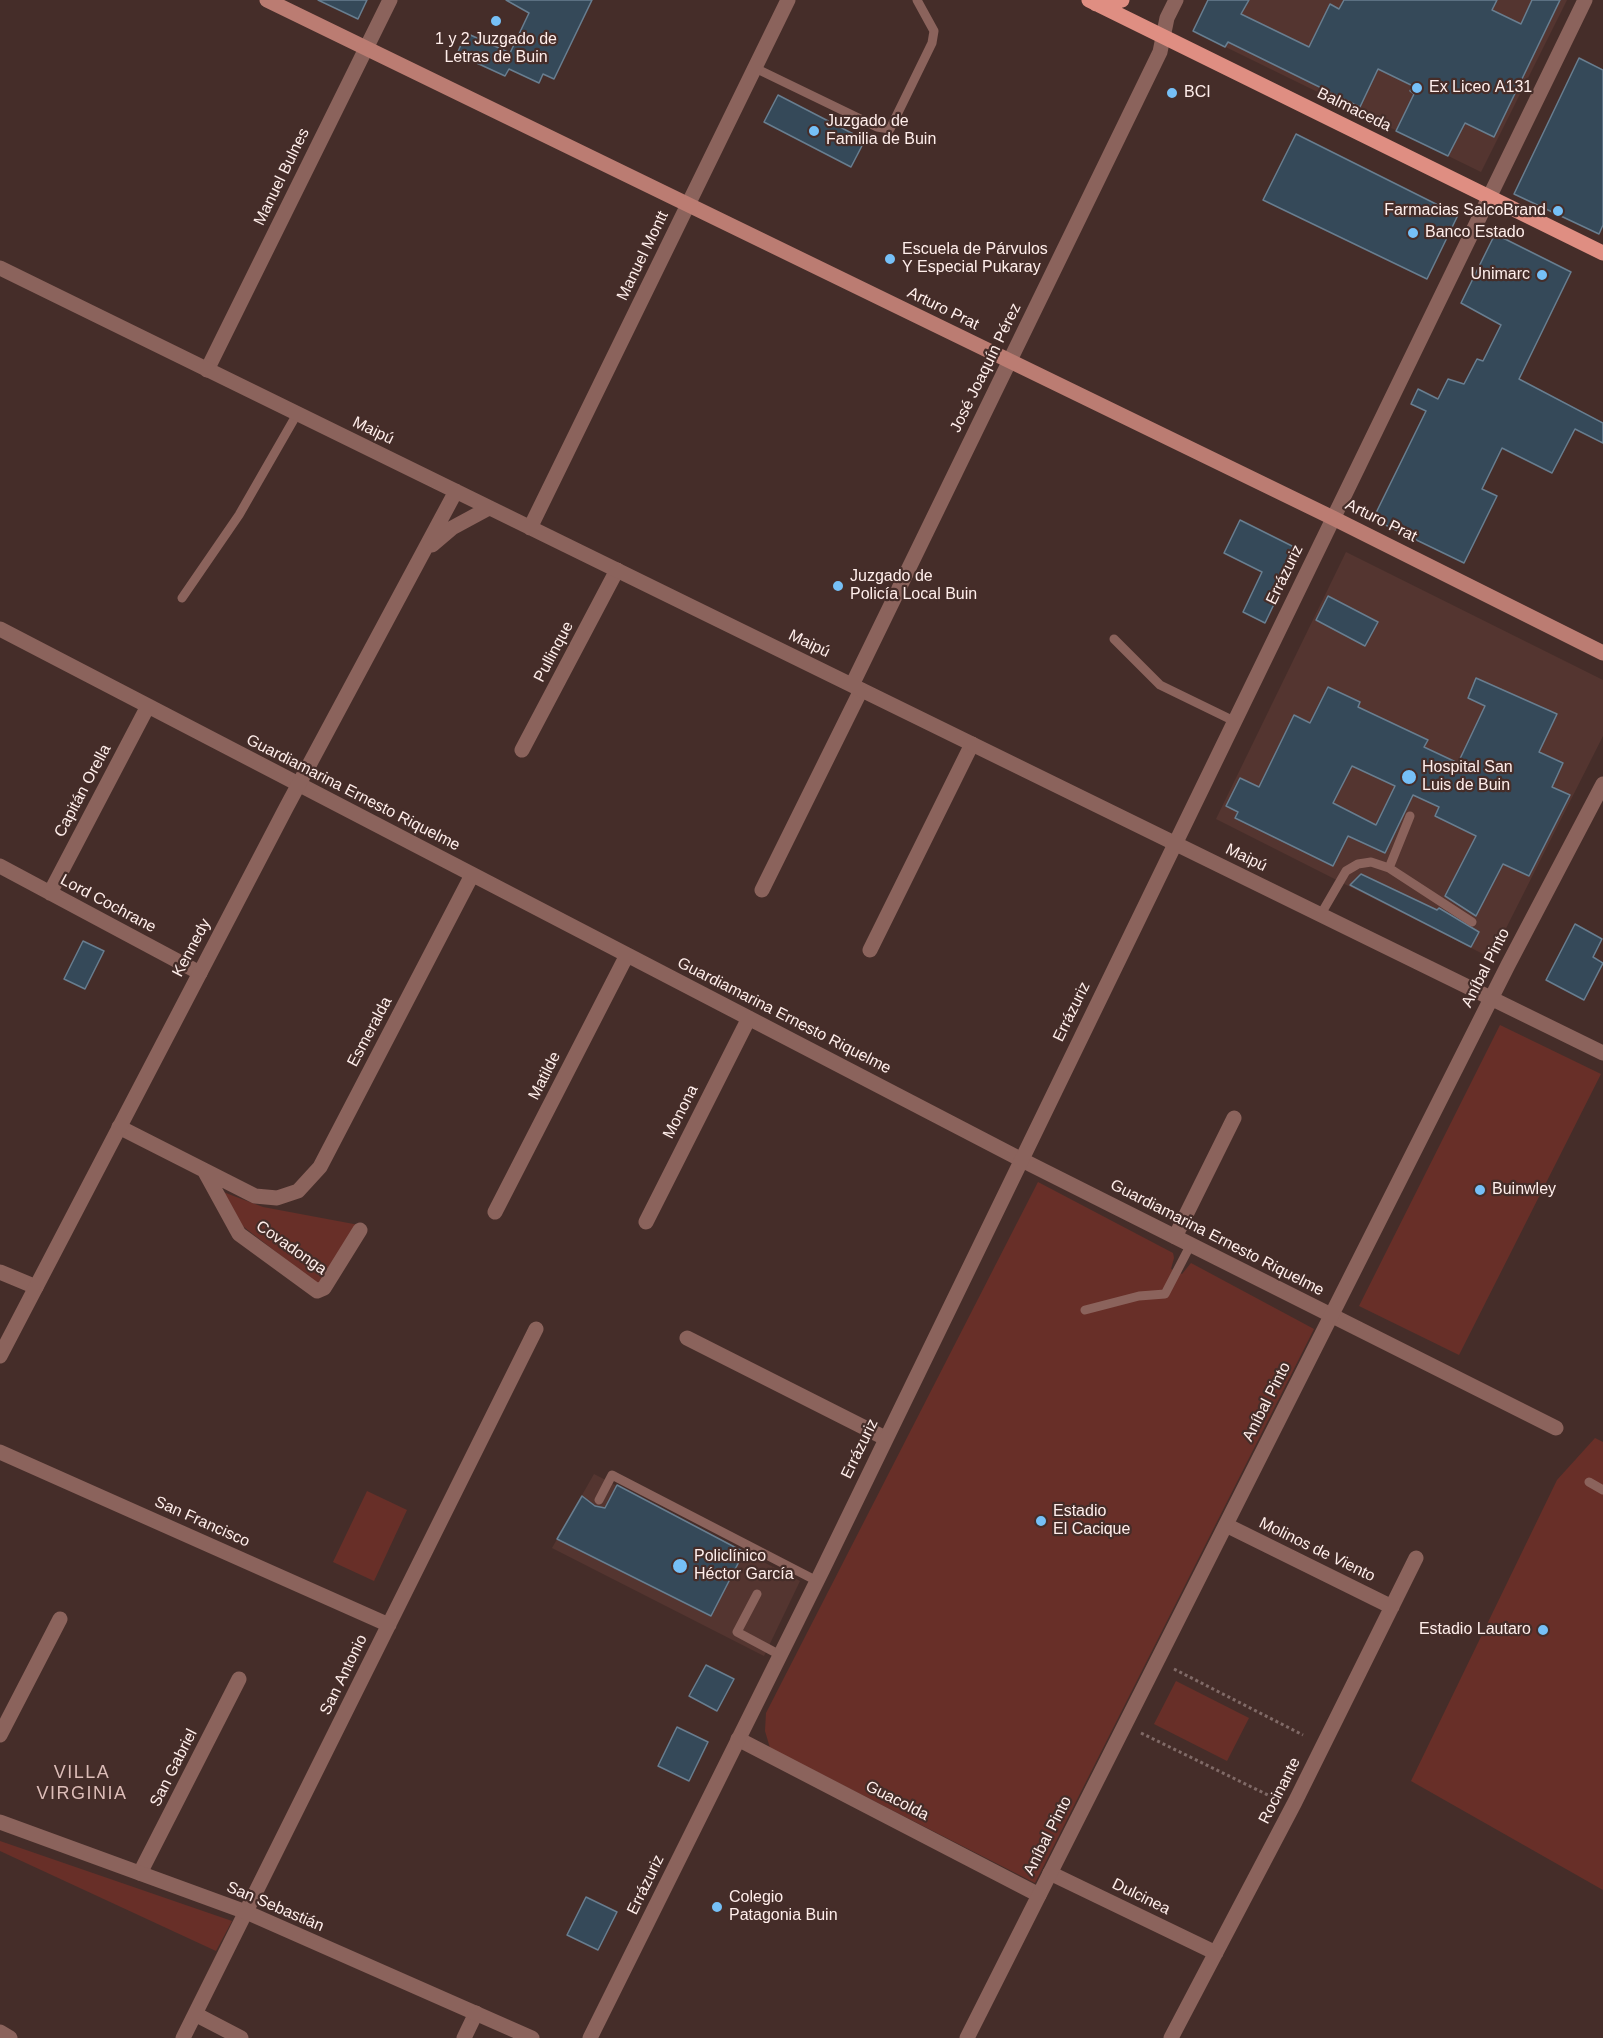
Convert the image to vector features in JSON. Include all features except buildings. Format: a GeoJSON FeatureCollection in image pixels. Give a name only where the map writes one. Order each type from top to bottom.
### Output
{"type":"FeatureCollection","features":[{"type":"Feature","properties":{"kind":"main road","name":"Arturo Prat"},"geometry":{"type":"LineString","coordinates":[[267,0],[367,46],[1603,652]]}},
{"type":"Feature","properties":{"kind":"main road"},"geometry":{"type":"LineString","coordinates":[[1092,2],[1122,0]]}},
{"type":"Feature","properties":{"kind":"main road","name":"Balmaceda"},"geometry":{"type":"LineString","coordinates":[[1092,2],[1603,253]]}},
{"type":"Feature","properties":{"kind":"street","name":"Manuel Bulnes"},"geometry":{"type":"LineString","coordinates":[[207,370],[390,0]]}},
{"type":"Feature","properties":{"kind":"street","name":"Manuel Montt"},"geometry":{"type":"LineString","coordinates":[[530,528],[788,0]]}},
{"type":"Feature","properties":{"kind":"street","name":"José Joaquín Pérez"},"geometry":{"type":"LineString","coordinates":[[762,890],[1009,362],[1160,52],[1167,18],[1176,0]]}},
{"type":"Feature","properties":{"kind":"street","name":"Errázuriz"},"geometry":{"type":"LineString","coordinates":[[591,2038],[817,1581],[1584,0]]}},
{"type":"Feature","properties":{"kind":"street","name":"Maipú"},"geometry":{"type":"LineString","coordinates":[[0,268],[1603,1053]]}},
{"type":"Feature","properties":{"kind":"street","name":"Kennedy"},"geometry":{"type":"LineString","coordinates":[[0,1356],[456,491]]}},
{"type":"Feature","properties":{"kind":"street","name":"Kennedy"},"geometry":{"type":"LineString","coordinates":[[421,559],[452,528],[489,508]]}},
{"type":"Feature","properties":{"kind":"street","name":"Pullinque"},"geometry":{"type":"LineString","coordinates":[[522,750],[617,570]]}},
{"type":"Feature","properties":{"kind":"street","name":"Guardiamarina Ernesto Riquelme"},"geometry":{"type":"LineString","coordinates":[[0,631],[1020,1159],[1556,1428]]}},
{"type":"Feature","properties":{"kind":"street","name":"Capitán Orella"},"geometry":{"type":"LineString","coordinates":[[50,893],[148,706]]}},
{"type":"Feature","properties":{"kind":"street"},"geometry":{"type":"LineString","coordinates":[[870,950],[972,744]]}},
{"type":"Feature","properties":{"kind":"street","name":"Aníbal Pinto"},"geometry":{"type":"LineString","coordinates":[[967,2038],[1491,998],[1603,784]]}},
{"type":"Feature","properties":{"kind":"street","name":"Lord Cochrane"},"geometry":{"type":"LineString","coordinates":[[0,866],[200,973]]}},
{"type":"Feature","properties":{"kind":"street","name":"Esmeralda"},"geometry":{"type":"LineString","coordinates":[[288,1195],[307,1184],[320,1167],[472,875]]}},
{"type":"Feature","properties":{"kind":"street","name":"Matilde"},"geometry":{"type":"LineString","coordinates":[[495,1212],[627,955]]}},
{"type":"Feature","properties":{"kind":"street","name":"Monona"},"geometry":{"type":"LineString","coordinates":[[646,1222],[749,1018]]}},
{"type":"Feature","properties":{"kind":"street"},"geometry":{"type":"LineString","coordinates":[[1175,1237],[1234,1118]]}},
{"type":"Feature","properties":{"kind":"street","name":"Covadonga"},"geometry":{"type":"LineString","coordinates":[[119,1127],[255,1196],[266,1198],[288,1195]]}},
{"type":"Feature","properties":{"kind":"street","name":"Covadonga"},"geometry":{"type":"LineString","coordinates":[[205,1172],[239,1234],[317,1291],[324,1288],[360,1230]]}},
{"type":"Feature","properties":{"kind":"street"},"geometry":{"type":"LineString","coordinates":[[0,1272],[36,1287]]}},
{"type":"Feature","properties":{"kind":"street","name":"San Antonio"},"geometry":{"type":"LineString","coordinates":[[183,2038],[536,1329]]}},
{"type":"Feature","properties":{"kind":"street"},"geometry":{"type":"LineString","coordinates":[[687,1338],[885,1438]]}},
{"type":"Feature","properties":{"kind":"street","name":"San Francisco"},"geometry":{"type":"LineString","coordinates":[[0,1452],[389,1625]]}},
{"type":"Feature","properties":{"kind":"street","name":"Molinos de Viento"},"geometry":{"type":"LineString","coordinates":[[1226,1525],[1392,1607]]}},
{"type":"Feature","properties":{"kind":"street","name":"Rocinante"},"geometry":{"type":"LineString","coordinates":[[1171,2038],[1416,1558]]}},
{"type":"Feature","properties":{"kind":"street"},"geometry":{"type":"LineString","coordinates":[[0,1735],[60,1619]]}},
{"type":"Feature","properties":{"kind":"street","name":"San Gabriel"},"geometry":{"type":"LineString","coordinates":[[140,1873],[239,1679]]}},
{"type":"Feature","properties":{"kind":"street","name":"Guacolda"},"geometry":{"type":"LineString","coordinates":[[738,1739],[1039,1895]]}},
{"type":"Feature","properties":{"kind":"street","name":"San Sebastián"},"geometry":{"type":"LineString","coordinates":[[0,1822],[246,1912],[532,2038]]}},
{"type":"Feature","properties":{"kind":"street","name":"Dulcinea"},"geometry":{"type":"LineString","coordinates":[[1050,1873],[1216,1953]]}},
{"type":"Feature","properties":{"kind":"street"},"geometry":{"type":"LineString","coordinates":[[464,2038],[476,2013]]}},
{"type":"Feature","properties":{"kind":"street"},"geometry":{"type":"LineString","coordinates":[[195,2014],[241,2038]]}},
{"type":"Feature","properties":{"kind":"street"},"geometry":{"type":"LineString","coordinates":[[0,2032],[10,2038]]}},
{"type":"Feature","properties":{"kind":"lane"},"geometry":{"type":"LineString","coordinates":[[755,68],[877,127],[890,129],[932,43],[934,31],[917,0]]}},
{"type":"Feature","properties":{"kind":"lane"},"geometry":{"type":"LineString","coordinates":[[182,598],[239,515],[297,414]]}},
{"type":"Feature","properties":{"kind":"lane"},"geometry":{"type":"LineString","coordinates":[[1114,639],[1160,685],[1234,721]]}},
{"type":"Feature","properties":{"kind":"lane"},"geometry":{"type":"LineString","coordinates":[[1389,868],[1410,816]]}},
{"type":"Feature","properties":{"kind":"lane"},"geometry":{"type":"LineString","coordinates":[[1321,914],[1337,884],[1352,867],[1371,862],[1389,868],[1472,922]]}},
{"type":"Feature","properties":{"kind":"lane"},"geometry":{"type":"LineString","coordinates":[[1085,1310],[1131,1297],[1165,1294],[1191,1244]]}},
{"type":"Feature","properties":{"kind":"lane"},"geometry":{"type":"LineString","coordinates":[[599,1500],[612,1475],[817,1581]]}},
{"type":"Feature","properties":{"kind":"lane"},"geometry":{"type":"LineString","coordinates":[[1589,1482],[1603,1490]]}},
{"type":"Feature","properties":{"kind":"lane"},"geometry":{"type":"LineString","coordinates":[[757,1593],[737,1632],[780,1654]]}},
{"type":"Feature","properties":{"kind":"path"},"geometry":{"type":"LineString","coordinates":[[1174,1669],[1303,1735]]}},
{"type":"Feature","properties":{"kind":"path"},"geometry":{"type":"LineString","coordinates":[[1141,1733],[1272,1797]]}},
{"type":"Feature","properties":{"kind":"shaded area","name":"Ex Liceo A131"},"geometry":{"type":"Polygon","coordinates":[[[1208,0],[1567,0],[1481,172],[1193,31],[1208,0]]]}},
{"type":"Feature","properties":{"kind":"shaded area","name":"Hospital San Luis de Buin"},"geometry":{"type":"Polygon","coordinates":[[[1346,552],[1603,680],[1603,736],[1491,958],[1216,819],[1346,552]]]}},
{"type":"Feature","properties":{"kind":"shaded area","name":"Buinwley"},"geometry":{"type":"Polygon","coordinates":[[[1500,1025],[1601,1074],[1459,1355],[1359,1306],[1500,1025]]]}},
{"type":"Feature","properties":{"kind":"shaded area","name":"Estadio El Cacique"},"geometry":{"type":"Polygon","coordinates":[[[1038,1182],[1173,1253],[1171,1269],[1182,1274],[1191,1263],[1314,1329],[1035,1883],[770,1748],[765,1731],[766,1713],[1038,1182]]]}},
{"type":"Feature","properties":{"kind":"shaded area"},"geometry":{"type":"Polygon","coordinates":[[[223,1192],[263,1207],[359,1225],[320,1286],[240,1224],[223,1192]]]}},
{"type":"Feature","properties":{"kind":"shaded area","name":"Estadio Lautaro"},"geometry":{"type":"Polygon","coordinates":[[[1595,1438],[1603,1442],[1603,1890],[1411,1781],[1557,1480],[1595,1438]]]}},
{"type":"Feature","properties":{"kind":"shaded area","name":"Policlínico Héctor García"},"geometry":{"type":"Polygon","coordinates":[[[594,1474],[800,1581],[764,1656],[552,1548],[594,1474]]]}},
{"type":"Feature","properties":{"kind":"shaded area"},"geometry":{"type":"Polygon","coordinates":[[[367,1491],[407,1510],[374,1581],[333,1562],[367,1491]]]}},
{"type":"Feature","properties":{"kind":"shaded area"},"geometry":{"type":"Polygon","coordinates":[[[1176,1681],[1249,1718],[1227,1761],[1154,1724],[1176,1681]]]}},
{"type":"Feature","properties":{"kind":"shaded area"},"geometry":{"type":"Polygon","coordinates":[[[0,1841],[232,1921],[216,1951],[0,1851],[0,1841]]]}},
{"type":"Feature","properties":{"kind":"place","name":"1 y 2 Juzgado de Letras de Buin"},"geometry":{"type":"Point","coordinates":[496,21]}},
{"type":"Feature","properties":{"kind":"place","name":"Ex Liceo A131"},"geometry":{"type":"Point","coordinates":[1417,88]}},
{"type":"Feature","properties":{"kind":"place","name":"BCI"},"geometry":{"type":"Point","coordinates":[1172,93]}},
{"type":"Feature","properties":{"kind":"place","name":"Juzgado de Familia de Buin"},"geometry":{"type":"Point","coordinates":[814,131]}},
{"type":"Feature","properties":{"kind":"place","name":"Farmacias SalcoBrand"},"geometry":{"type":"Point","coordinates":[1558,211]}},
{"type":"Feature","properties":{"kind":"place","name":"Banco Estado"},"geometry":{"type":"Point","coordinates":[1413,233]}},
{"type":"Feature","properties":{"kind":"place","name":"Escuela de Párvulos Y Especial Pukaray"},"geometry":{"type":"Point","coordinates":[890,259]}},
{"type":"Feature","properties":{"kind":"place","name":"Unimarc"},"geometry":{"type":"Point","coordinates":[1542,275]}},
{"type":"Feature","properties":{"kind":"place","name":"Juzgado de Policía Local Buin"},"geometry":{"type":"Point","coordinates":[838,586]}},
{"type":"Feature","properties":{"kind":"place","name":"Hospital San Luis de Buin"},"geometry":{"type":"Point","coordinates":[1409,777]}},
{"type":"Feature","properties":{"kind":"place","name":"Buinwley"},"geometry":{"type":"Point","coordinates":[1480,1190]}},
{"type":"Feature","properties":{"kind":"place","name":"Estadio El Cacique"},"geometry":{"type":"Point","coordinates":[1041,1521]}},
{"type":"Feature","properties":{"kind":"place","name":"Policlínico Héctor García"},"geometry":{"type":"Point","coordinates":[680,1566]}},
{"type":"Feature","properties":{"kind":"place","name":"Estadio Lautaro"},"geometry":{"type":"Point","coordinates":[1543,1630]}},
{"type":"Feature","properties":{"kind":"place","name":"Colegio Patagonia Buin"},"geometry":{"type":"Point","coordinates":[717,1907]}},
{"type":"Feature","properties":{"kind":"district","name":"VILLA VIRGINIA"},"geometry":{"type":"Point","coordinates":[82,1783]}}]}
